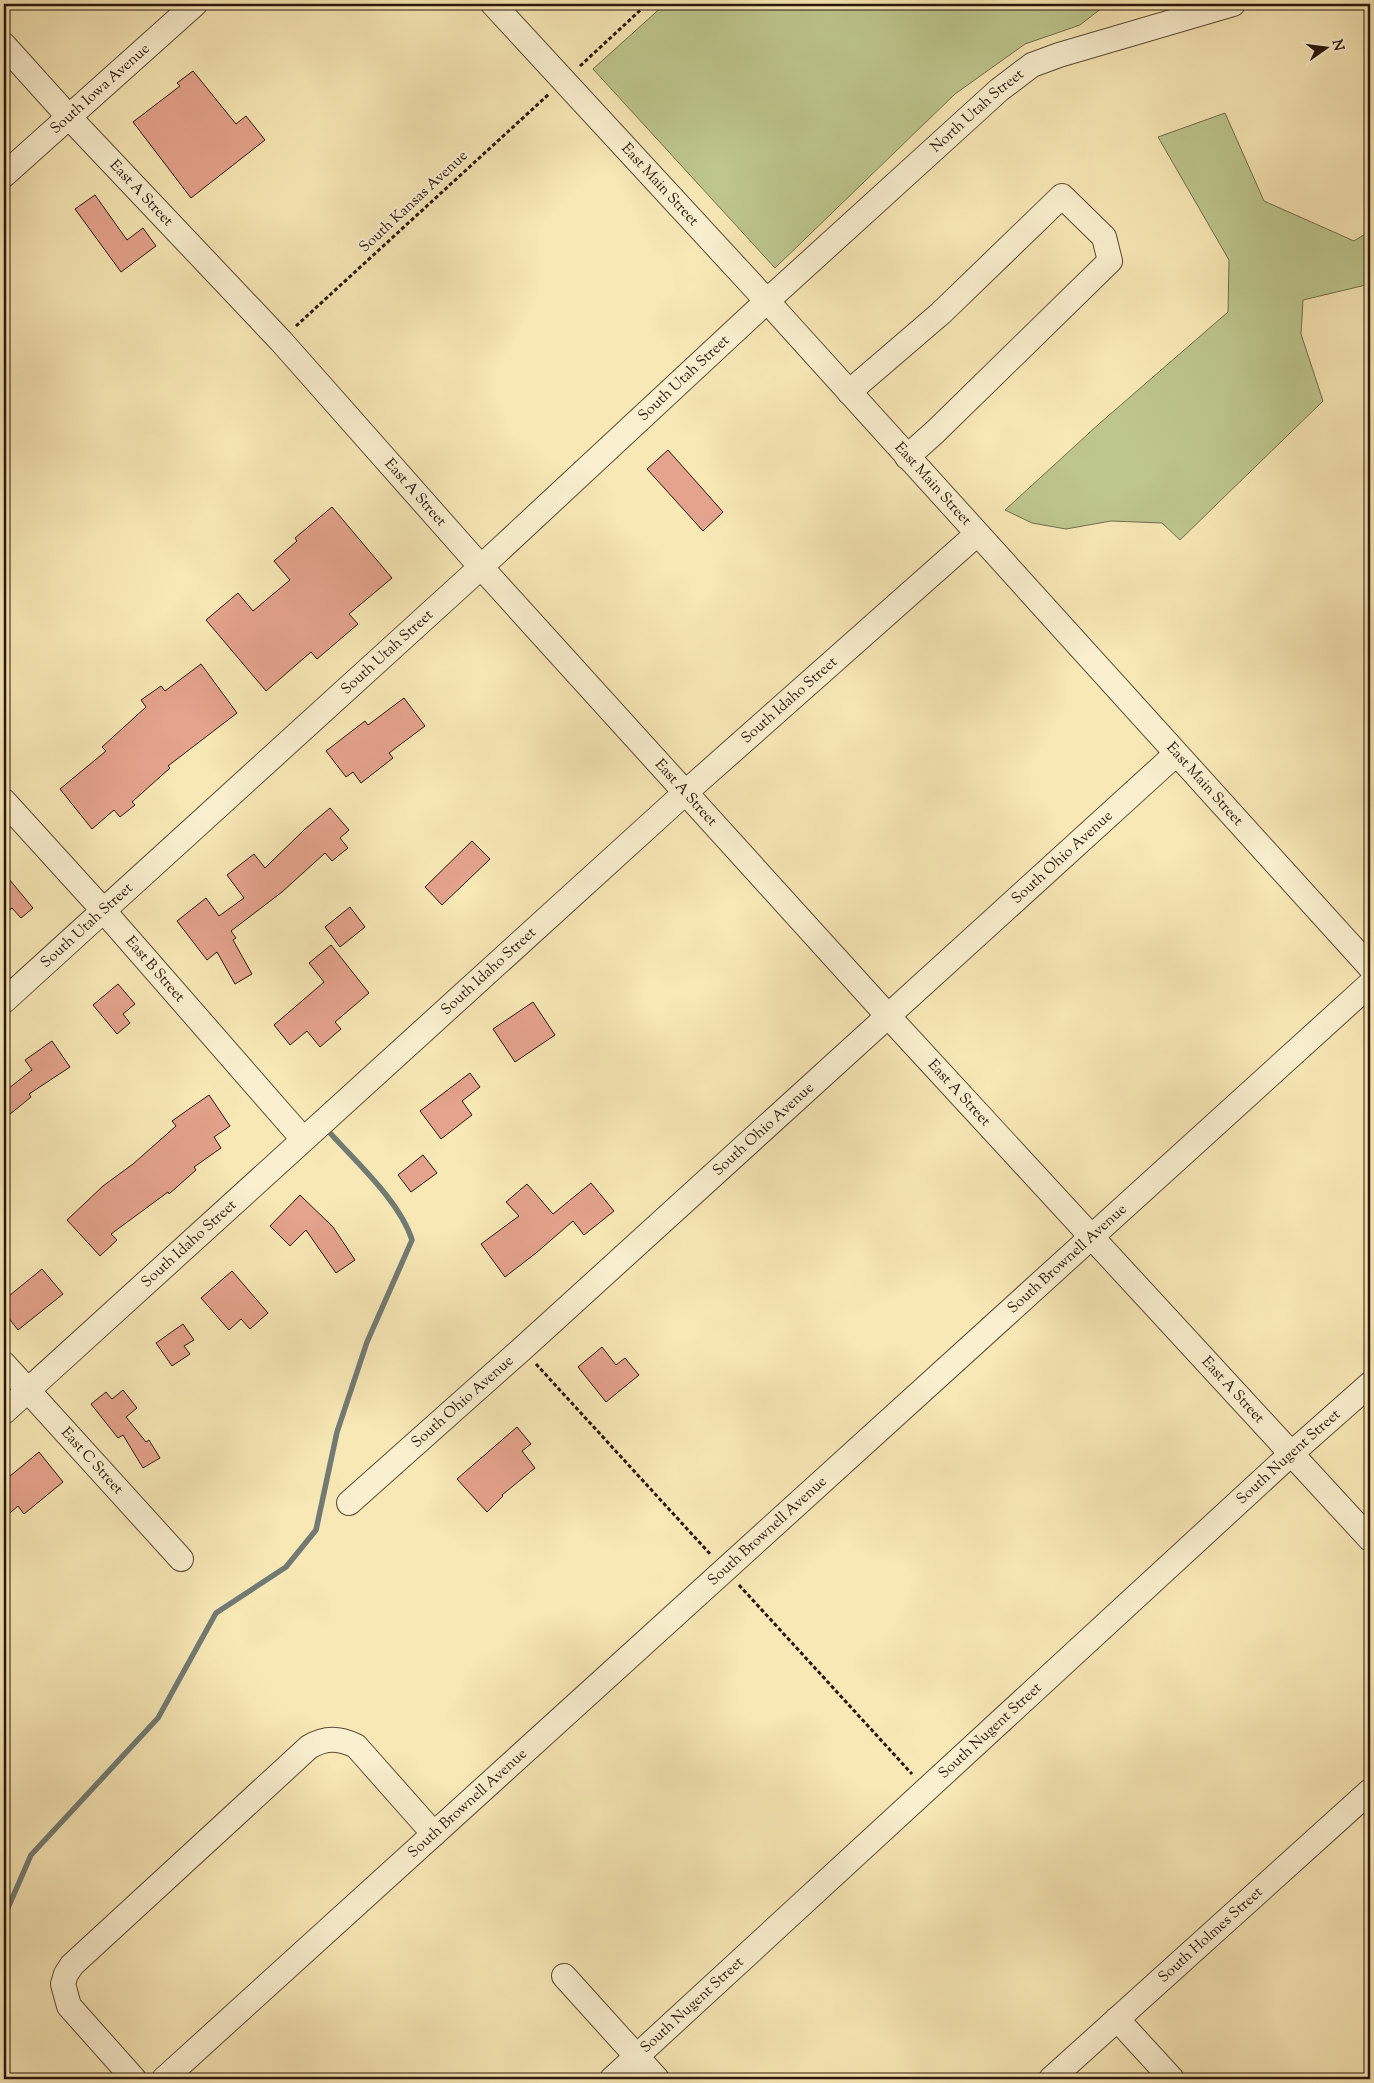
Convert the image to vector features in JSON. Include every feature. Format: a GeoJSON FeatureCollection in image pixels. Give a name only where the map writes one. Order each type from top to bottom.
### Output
{"type":"FeatureCollection","features":[{"type":"Feature","properties":{"kind":"street","name":"South Iowa Avenue"},"geometry":{"type":"LineString","coordinates":[[4,175],[196,4]]}},
{"type":"Feature","properties":{"kind":"street","name":"East Main Street"},"geometry":{"type":"LineString","coordinates":[[493,4],[767,301],[906,457],[1370,967]]}},
{"type":"Feature","properties":{"kind":"street","name":"North Utah Street"},"geometry":{"type":"LineString","coordinates":[[767,301],[999,90],[1032,65],[1059,55],[1233,4]]}},
{"type":"Feature","properties":{"kind":"street","name":"East A Street"},"geometry":{"type":"LineString","coordinates":[[4,45],[68,116],[281,341],[481,568],[888,1016],[1093,1236],[1370,1539]]}},
{"type":"Feature","properties":{"kind":"street"},"geometry":{"type":"LineString","coordinates":[[849,392],[941,313],[1062,196],[1104,237],[1110,262],[936,432],[906,457]]}},
{"type":"Feature","properties":{"kind":"street","name":"South Utah Street"},"geometry":{"type":"LineString","coordinates":[[4,1001],[481,568],[767,301]]}},
{"type":"Feature","properties":{"kind":"street","name":"South Idaho Street"},"geometry":{"type":"LineString","coordinates":[[4,1412],[686,792],[976,534]]}},
{"type":"Feature","properties":{"kind":"street","name":"South Ohio Avenue"},"geometry":{"type":"LineString","coordinates":[[349,1504],[1176,754]]}},
{"type":"Feature","properties":{"kind":"street","name":"East B Street"},"geometry":{"type":"LineString","coordinates":[[4,801],[103,910],[303,1139]]}},
{"type":"Feature","properties":{"kind":"street","name":"South Brownell Avenue"},"geometry":{"type":"LineString","coordinates":[[164,2079],[1370,984]]}},
{"type":"Feature","properties":{"kind":"street","name":"East C Street"},"geometry":{"type":"LineString","coordinates":[[4,1364],[181,1559]]}},
{"type":"Feature","properties":{"kind":"street","name":"South Nugent Street"},"geometry":{"type":"LineString","coordinates":[[612,2079],[1292,1453],[1370,1384]]}},
{"type":"Feature","properties":{"kind":"street"},"geometry":{"type":"LineString","coordinates":[[134,2079],[68,2006],[64,1984],[66,1974],[72,1965],[309,1747],[332,1738],[343,1740],[356,1746],[434,1834]]}},
{"type":"Feature","properties":{"kind":"street","name":"South Holmes Street"},"geometry":{"type":"LineString","coordinates":[[1052,2079],[1370,1791]]}},
{"type":"Feature","properties":{"kind":"street"},"geometry":{"type":"LineString","coordinates":[[564,1976],[657,2079]]}},
{"type":"Feature","properties":{"kind":"street"},"geometry":{"type":"LineString","coordinates":[[1117,2019],[1172,2079]]}},
{"type":"Feature","properties":{"kind":"path","name":"South Kansas Avenue"},"geometry":{"type":"LineString","coordinates":[[281,341],[647,4]]}},
{"type":"Feature","properties":{"kind":"green space"},"geometry":{"type":"Polygon","coordinates":[[[665,4],[1107,4],[1080,25],[1025,44],[955,94],[775,268],[593,69],[665,4]]]}},
{"type":"Feature","properties":{"kind":"green space"},"geometry":{"type":"Polygon","coordinates":[[[1225,113],[1264,201],[1354,241],[1370,231],[1370,284],[1303,300],[1301,334],[1323,401],[1180,540],[1162,523],[1111,521],[1066,529],[1032,523],[1005,510],[1100,423],[1228,312],[1229,260],[1158,137],[1225,113]]]}},
{"type":"Feature","properties":{"kind":"building"},"geometry":{"type":"Polygon","coordinates":[[[193,71],[236,124],[246,116],[265,140],[191,198],[133,122],[180,86],[177,83],[193,71]]]}},
{"type":"Feature","properties":{"kind":"building"},"geometry":{"type":"Polygon","coordinates":[[[95,195],[127,240],[143,228],[156,246],[121,272],[75,209],[95,195]]]}},
{"type":"Feature","properties":{"kind":"building"},"geometry":{"type":"Polygon","coordinates":[[[668,450],[723,512],[703,531],[647,469],[668,450]]]}},
{"type":"Feature","properties":{"kind":"building"},"geometry":{"type":"Polygon","coordinates":[[[332,507],[392,578],[349,614],[358,624],[317,659],[311,652],[266,691],[206,620],[238,593],[253,611],[290,580],[274,561],[297,541],[295,538],[332,507]]]}},
{"type":"Feature","properties":{"kind":"building"},"geometry":{"type":"Polygon","coordinates":[[[201,664],[237,713],[168,766],[170,768],[132,802],[135,805],[120,817],[114,810],[92,829],[60,789],[106,751],[102,747],[146,707],[141,700],[161,686],[165,691],[201,664]]]}},
{"type":"Feature","properties":{"kind":"building"},"geometry":{"type":"Polygon","coordinates":[[[404,698],[425,726],[389,753],[393,758],[361,783],[353,772],[346,777],[326,751],[365,721],[368,725],[404,698]]]}},
{"type":"Feature","properties":{"kind":"building"},"geometry":{"type":"Polygon","coordinates":[[[330,808],[349,830],[340,838],[348,848],[332,861],[325,853],[282,892],[231,931],[236,938],[233,940],[252,974],[235,984],[217,952],[207,960],[177,921],[206,898],[219,916],[244,898],[227,875],[254,854],[265,868],[305,829],[330,808]]]}},
{"type":"Feature","properties":{"kind":"building"},"geometry":{"type":"Polygon","coordinates":[[[472,841],[490,859],[442,905],[425,887],[472,841]]]}},
{"type":"Feature","properties":{"kind":"building"},"geometry":{"type":"Polygon","coordinates":[[[4,873],[33,908],[21,918],[12,908],[4,915],[4,873]]]}},
{"type":"Feature","properties":{"kind":"building"},"geometry":{"type":"Polygon","coordinates":[[[350,907],[365,927],[340,947],[325,927],[350,907]]]}},
{"type":"Feature","properties":{"kind":"building"},"geometry":{"type":"Polygon","coordinates":[[[331,945],[369,993],[335,1022],[341,1029],[320,1047],[307,1031],[290,1045],[274,1025],[324,982],[309,963],[331,945]]]}},
{"type":"Feature","properties":{"kind":"building"},"geometry":{"type":"Polygon","coordinates":[[[118,984],[135,1004],[123,1014],[130,1023],[117,1034],[93,1005],[118,984]]]}},
{"type":"Feature","properties":{"kind":"building"},"geometry":{"type":"Polygon","coordinates":[[[533,1002],[555,1035],[515,1062],[493,1029],[533,1002]]]}},
{"type":"Feature","properties":{"kind":"building"},"geometry":{"type":"Polygon","coordinates":[[[52,1041],[70,1067],[29,1094],[31,1097],[4,1119],[4,1092],[32,1070],[25,1060],[52,1041]]]}},
{"type":"Feature","properties":{"kind":"building"},"geometry":{"type":"Polygon","coordinates":[[[470,1073],[480,1087],[462,1101],[472,1115],[441,1139],[420,1111],[470,1073]]]}},
{"type":"Feature","properties":{"kind":"building"},"geometry":{"type":"Polygon","coordinates":[[[209,1095],[230,1126],[214,1137],[221,1148],[194,1167],[196,1170],[169,1194],[168,1192],[111,1234],[117,1240],[100,1256],[67,1220],[103,1186],[133,1164],[176,1126],[172,1121],[209,1095]]]}},
{"type":"Feature","properties":{"kind":"building"},"geometry":{"type":"Polygon","coordinates":[[[423,1155],[437,1173],[411,1192],[398,1175],[423,1155]]]}},
{"type":"Feature","properties":{"kind":"building"},"geometry":{"type":"Polygon","coordinates":[[[591,1183],[614,1211],[584,1235],[573,1221],[505,1277],[481,1244],[519,1216],[506,1202],[527,1184],[553,1214],[591,1183]]]}},
{"type":"Feature","properties":{"kind":"building"},"geometry":{"type":"Polygon","coordinates":[[[300,1195],[333,1227],[355,1260],[336,1273],[306,1230],[290,1246],[270,1226],[300,1195]]]}},
{"type":"Feature","properties":{"kind":"building"},"geometry":{"type":"Polygon","coordinates":[[[42,1269],[63,1294],[18,1330],[4,1312],[4,1300],[42,1269]]]}},
{"type":"Feature","properties":{"kind":"building"},"geometry":{"type":"Polygon","coordinates":[[[232,1271],[268,1313],[250,1329],[241,1319],[229,1330],[201,1298],[232,1271]]]}},
{"type":"Feature","properties":{"kind":"building"},"geometry":{"type":"Polygon","coordinates":[[[183,1324],[194,1340],[184,1346],[190,1354],[172,1366],[156,1343],[183,1324]]]}},
{"type":"Feature","properties":{"kind":"building"},"geometry":{"type":"Polygon","coordinates":[[[602,1347],[616,1365],[625,1358],[639,1375],[606,1402],[578,1367],[602,1347]]]}},
{"type":"Feature","properties":{"kind":"building"},"geometry":{"type":"Polygon","coordinates":[[[123,1390],[137,1408],[126,1417],[146,1442],[149,1440],[160,1458],[143,1468],[123,1435],[118,1438],[91,1404],[106,1392],[112,1399],[123,1390]]]}},
{"type":"Feature","properties":{"kind":"building"},"geometry":{"type":"Polygon","coordinates":[[[517,1427],[531,1444],[522,1451],[535,1468],[502,1495],[487,1512],[457,1479],[517,1427]]]}},
{"type":"Feature","properties":{"kind":"building"},"geometry":{"type":"Polygon","coordinates":[[[39,1452],[63,1482],[24,1514],[18,1506],[4,1518],[4,1481],[39,1452]]]}},
{"type":"Feature","properties":{"kind":"waterway"},"geometry":{"type":"LineString","coordinates":[[4,1917],[31,1855],[158,1718],[216,1613],[286,1567],[316,1530],[337,1432],[367,1342],[412,1240],[406,1226],[388,1198],[331,1134]]}}]}
